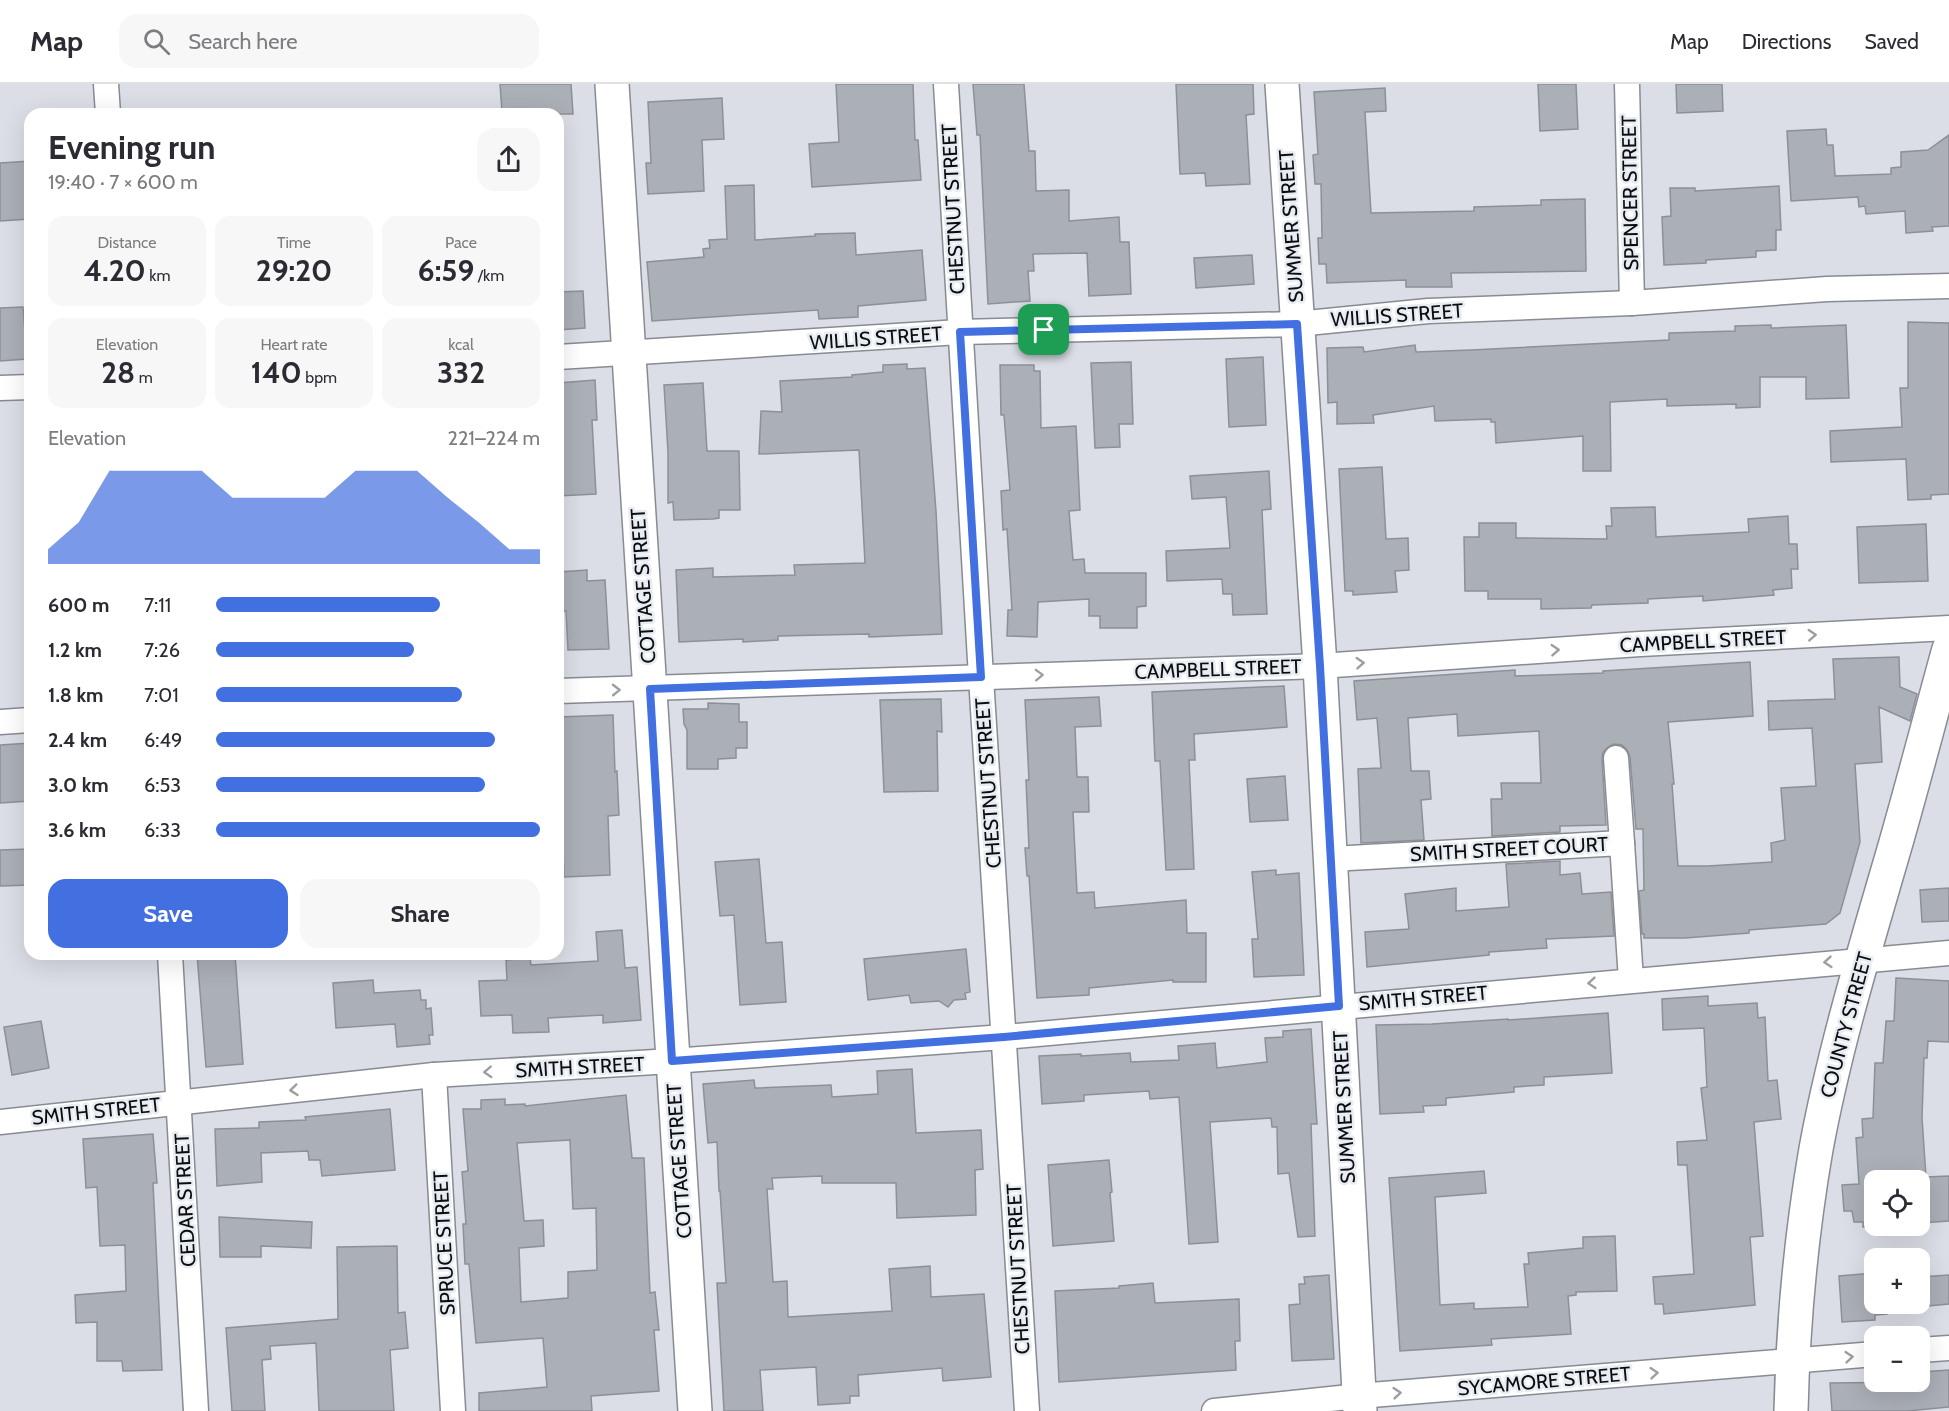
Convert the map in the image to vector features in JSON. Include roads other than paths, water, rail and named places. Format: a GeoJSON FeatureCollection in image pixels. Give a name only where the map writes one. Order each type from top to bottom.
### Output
{"type":"FeatureCollection","features":[{"type":"Feature","properties":{"kind":"main road","name":"COTTAGE STREET"},"geometry":{"type":"LineString","coordinates":[[612,84],[695,1411]]}},
{"type":"Feature","properties":{"kind":"main road","name":"SUMMER STREET"},"geometry":{"type":"LineString","coordinates":[[1282,84],[1320,666],[1360,1404]]}},
{"type":"Feature","properties":{"kind":"main road","name":"COUNTY STREET"},"geometry":{"type":"LineString","coordinates":[[1791,1411],[1792,1362],[1801,1251],[1816,1148],[1837,1052],[1949,649]]}},
{"type":"Feature","properties":{"kind":"street"},"geometry":{"type":"LineString","coordinates":[[106,84],[108,108]]}},
{"type":"Feature","properties":{"kind":"street","name":"CHESTNUT STREET"},"geometry":{"type":"LineString","coordinates":[[946,84],[1027,1411]]}},
{"type":"Feature","properties":{"kind":"street","name":"SPENCER STREET"},"geometry":{"type":"LineString","coordinates":[[1627,84],[1632,303]]}},
{"type":"Feature","properties":{"kind":"street","name":"WILLIS STREET"},"geometry":{"type":"LineString","coordinates":[[564,357],[960,332],[1297,324],[1428,311],[1632,303],[1827,289],[1949,286]]}},
{"type":"Feature","properties":{"kind":"street"},"geometry":{"type":"LineString","coordinates":[[0,388],[24,387]]}},
{"type":"Feature","properties":{"kind":"street","name":"CAMPBELL STREET"},"geometry":{"type":"LineString","coordinates":[[564,691],[1320,666],[1640,644],[1949,628]]}},
{"type":"Feature","properties":{"kind":"street"},"geometry":{"type":"LineString","coordinates":[[0,722],[24,720]]}},
{"type":"Feature","properties":{"kind":"street"},"geometry":{"type":"LineString","coordinates":[[1616,758],[1622,843]]}},
{"type":"Feature","properties":{"kind":"street","name":"SMITH STREET COURT"},"geometry":{"type":"LineString","coordinates":[[1331,859],[1622,843],[1631,980]]}},
{"type":"Feature","properties":{"kind":"street","name":"SMITH STREET"},"geometry":{"type":"LineString","coordinates":[[0,1122],[434,1075],[672,1061],[1004,1037],[1949,953]]}},
{"type":"Feature","properties":{"kind":"street","name":"CEDAR STREET"},"geometry":{"type":"LineString","coordinates":[[170,960],[196,1411]]}},
{"type":"Feature","properties":{"kind":"street","name":"SPRUCE STREET"},"geometry":{"type":"LineString","coordinates":[[434,1075],[453,1411]]}},
{"type":"Feature","properties":{"kind":"street"},"geometry":{"type":"LineString","coordinates":[[1930,1349],[1949,1348]]}},
{"type":"Feature","properties":{"kind":"street","name":"SYCAMORE STREET"},"geometry":{"type":"LineString","coordinates":[[1214,1411],[1360,1404],[1864,1355]]}}]}
